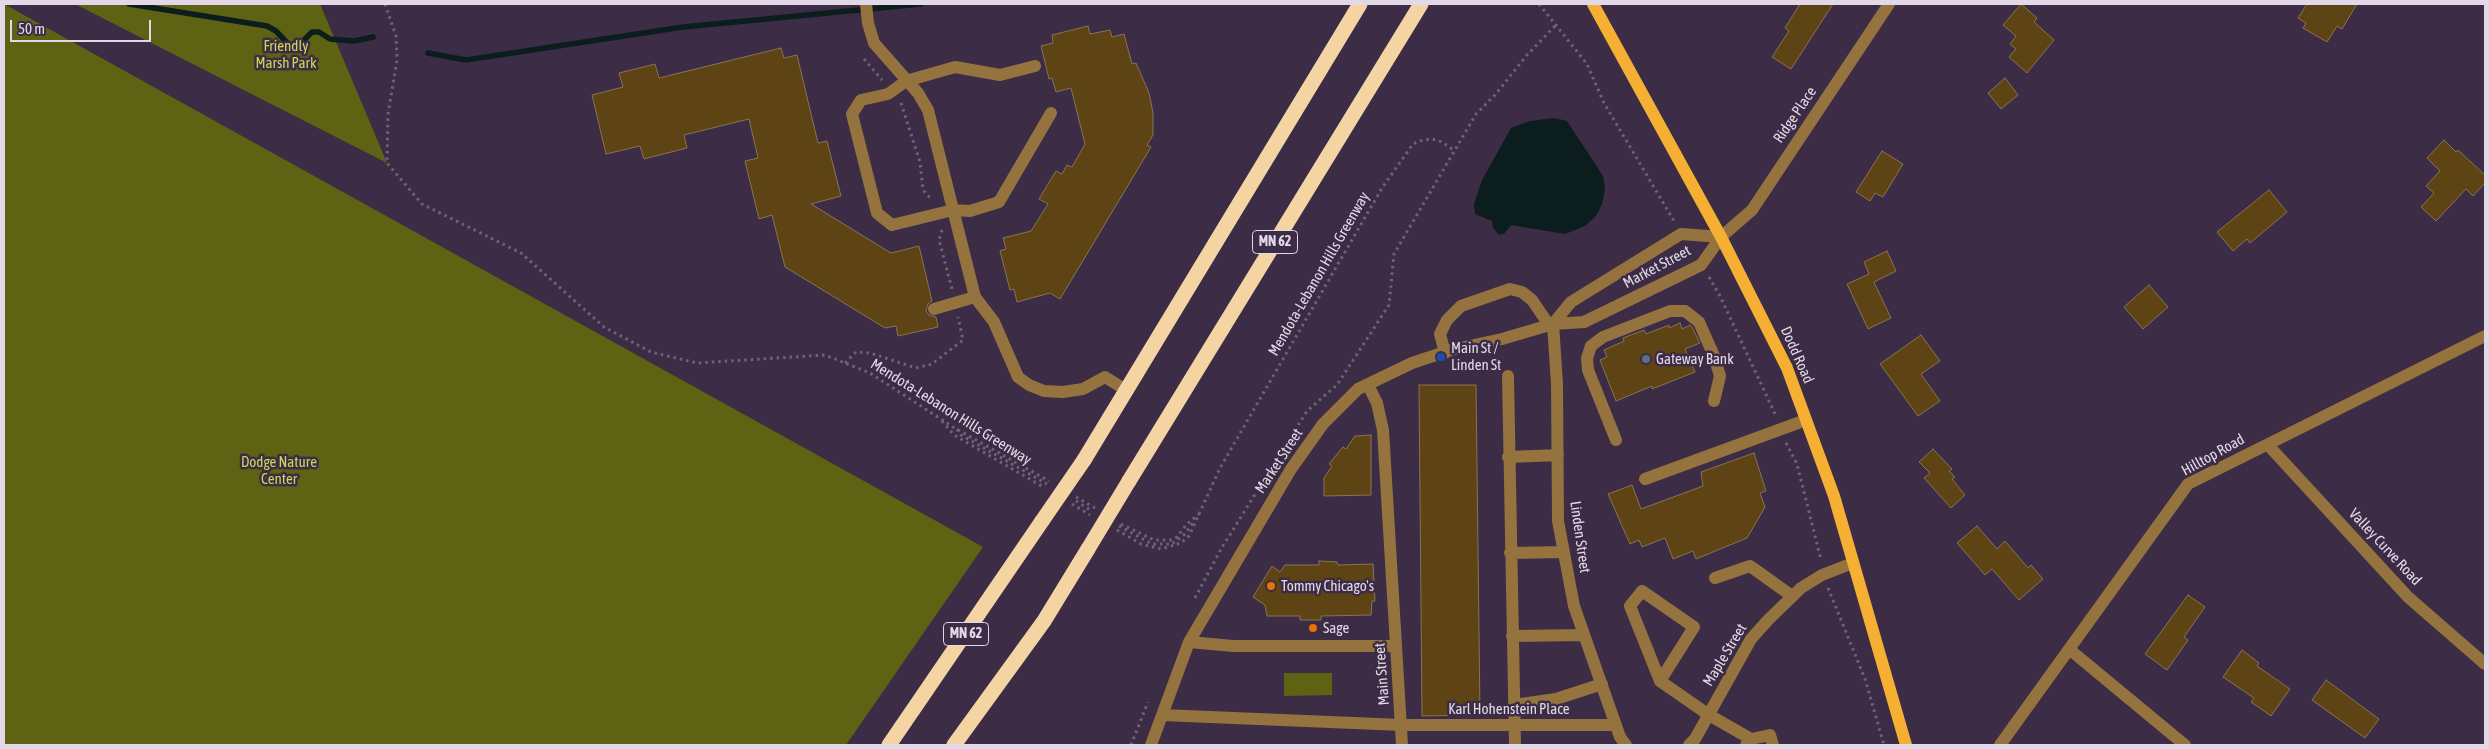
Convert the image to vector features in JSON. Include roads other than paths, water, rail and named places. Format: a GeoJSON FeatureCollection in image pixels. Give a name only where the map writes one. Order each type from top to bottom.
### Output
{"type":"FeatureCollection","features":[{"type":"Feature","properties":{"kind":"highway","name":"MN 62"},"geometry":{"type":"LineString","coordinates":[[889,745],[1084,460],[1360,4]]}},
{"type":"Feature","properties":{"kind":"highway","name":"MN 62"},"geometry":{"type":"LineString","coordinates":[[954,745],[1044,621],[1421,4]]}},
{"type":"Feature","properties":{"kind":"main road","name":"Dodd Road"},"geometry":{"type":"LineString","coordinates":[[1593,4],[1721,237],[1787,368],[1834,496],[1906,745]]}},
{"type":"Feature","properties":{"kind":"street"},"geometry":{"type":"LineString","coordinates":[[866,4],[868,23],[874,43],[918,93],[928,110],[975,297],[994,322],[1018,376],[1029,385],[1044,391],[1063,392],[1084,389],[1105,377],[1126,390]]}},
{"type":"Feature","properties":{"kind":"street","name":"Ridge Place"},"geometry":{"type":"LineString","coordinates":[[1721,237],[1752,210],[1889,4]]}},
{"type":"Feature","properties":{"kind":"street"},"geometry":{"type":"LineString","coordinates":[[1035,66],[1000,75],[955,67],[906,81],[888,94],[861,100],[852,114],[877,213],[892,225],[953,210],[970,211],[999,202],[1051,113]]}},
{"type":"Feature","properties":{"kind":"street","name":"Market Street"},"geometry":{"type":"LineString","coordinates":[[1551,325],[1571,302],[1681,234],[1721,237]]}},
{"type":"Feature","properties":{"kind":"street","name":"Market Street"},"geometry":{"type":"LineString","coordinates":[[1152,745],[1189,642],[1291,469],[1323,424],[1358,390],[1412,363],[1444,352],[1502,339],[1551,325],[1584,322],[1700,265],[1721,237]]}},
{"type":"Feature","properties":{"kind":"street"},"geometry":{"type":"LineString","coordinates":[[1444,352],[1440,334],[1446,320],[1461,306],[1510,289],[1522,292],[1532,300],[1551,325]]}},
{"type":"Feature","properties":{"kind":"street"},"geometry":{"type":"LineString","coordinates":[[934,308],[975,297]]}},
{"type":"Feature","properties":{"kind":"street"},"geometry":{"type":"LineString","coordinates":[[1616,440],[1588,370],[1586,358],[1591,346],[1603,337],[1670,312],[1685,311],[1699,322],[1714,356],[1720,376],[1714,401]]}},
{"type":"Feature","properties":{"kind":"street","name":"Linden Street"},"geometry":{"type":"LineString","coordinates":[[1551,325],[1557,384],[1558,521],[1574,606],[1616,725],[1626,745]]}},
{"type":"Feature","properties":{"kind":"street","name":"Hilltop Road"},"geometry":{"type":"LineString","coordinates":[[2000,745],[2188,484],[2485,336]]}},
{"type":"Feature","properties":{"kind":"street"},"geometry":{"type":"LineString","coordinates":[[1508,376],[1508,457],[1515,745]]}},
{"type":"Feature","properties":{"kind":"street","name":"Main Street"},"geometry":{"type":"LineString","coordinates":[[1162,715],[1402,725],[1383,430],[1377,403],[1368,385]]}},
{"type":"Feature","properties":{"kind":"street"},"geometry":{"type":"LineString","coordinates":[[1645,479],[1806,420]]}},
{"type":"Feature","properties":{"kind":"street","name":"Valley Curve Road"},"geometry":{"type":"LineString","coordinates":[[2268,445],[2408,597],[2485,664]]}},
{"type":"Feature","properties":{"kind":"street"},"geometry":{"type":"LineString","coordinates":[[1508,457],[1558,455]]}},
{"type":"Feature","properties":{"kind":"street"},"geometry":{"type":"LineString","coordinates":[[1510,553],[1564,552]]}},
{"type":"Feature","properties":{"kind":"street","name":"Maple Street"},"geometry":{"type":"LineString","coordinates":[[1689,745],[1695,739],[1751,639],[1792,596],[1822,575],[1853,563]]}},
{"type":"Feature","properties":{"kind":"street"},"geometry":{"type":"LineString","coordinates":[[1715,578],[1750,566],[1792,596]]}},
{"type":"Feature","properties":{"kind":"street"},"geometry":{"type":"LineString","coordinates":[[1660,681],[1694,627],[1642,592],[1630,606],[1660,681],[1749,742],[1770,735],[1774,745]]}},
{"type":"Feature","properties":{"kind":"street"},"geometry":{"type":"LineString","coordinates":[[1512,636],[1584,635]]}},
{"type":"Feature","properties":{"kind":"street"},"geometry":{"type":"LineString","coordinates":[[1189,642],[1233,646],[1396,646]]}},
{"type":"Feature","properties":{"kind":"street"},"geometry":{"type":"LineString","coordinates":[[2069,649],[2185,745]]}},
{"type":"Feature","properties":{"kind":"street"},"geometry":{"type":"LineString","coordinates":[[1514,705],[1556,699],[1602,684]]}},
{"type":"Feature","properties":{"kind":"street"},"geometry":{"type":"LineString","coordinates":[[1402,725],[1402,745]]}},
{"type":"Feature","properties":{"kind":"street","name":"Karl Hohenstein Place"},"geometry":{"type":"LineString","coordinates":[[1402,725],[1616,725]]}},
{"type":"Feature","properties":{"kind":"waterway"},"geometry":{"type":"LineString","coordinates":[[129,4],[267,26],[276,31],[291,47],[297,47],[312,32],[319,32],[330,39],[354,41],[373,37]]}},
{"type":"Feature","properties":{"kind":"waterway"},"geometry":{"type":"LineString","coordinates":[[428,53],[466,60],[683,27],[921,4]]}},
{"type":"Feature","properties":{"kind":"place","name":"Main St / Linden St"},"geometry":{"type":"Point","coordinates":[1441,357]}},
{"type":"Feature","properties":{"kind":"place","name":"Gateway Bank"},"geometry":{"type":"Point","coordinates":[1646,359]}},
{"type":"Feature","properties":{"kind":"place","name":"Tommy Chicago's"},"geometry":{"type":"Point","coordinates":[1271,586]}},
{"type":"Feature","properties":{"kind":"place","name":"Sage"},"geometry":{"type":"Point","coordinates":[1313,628]}},
{"type":"Feature","properties":{"kind":"park label","name":"Friendly Marsh Park"},"geometry":{"type":"Point","coordinates":[286,54]}},
{"type":"Feature","properties":{"kind":"park label","name":"Dodge Nature Center"},"geometry":{"type":"Point","coordinates":[279,470]}}]}
